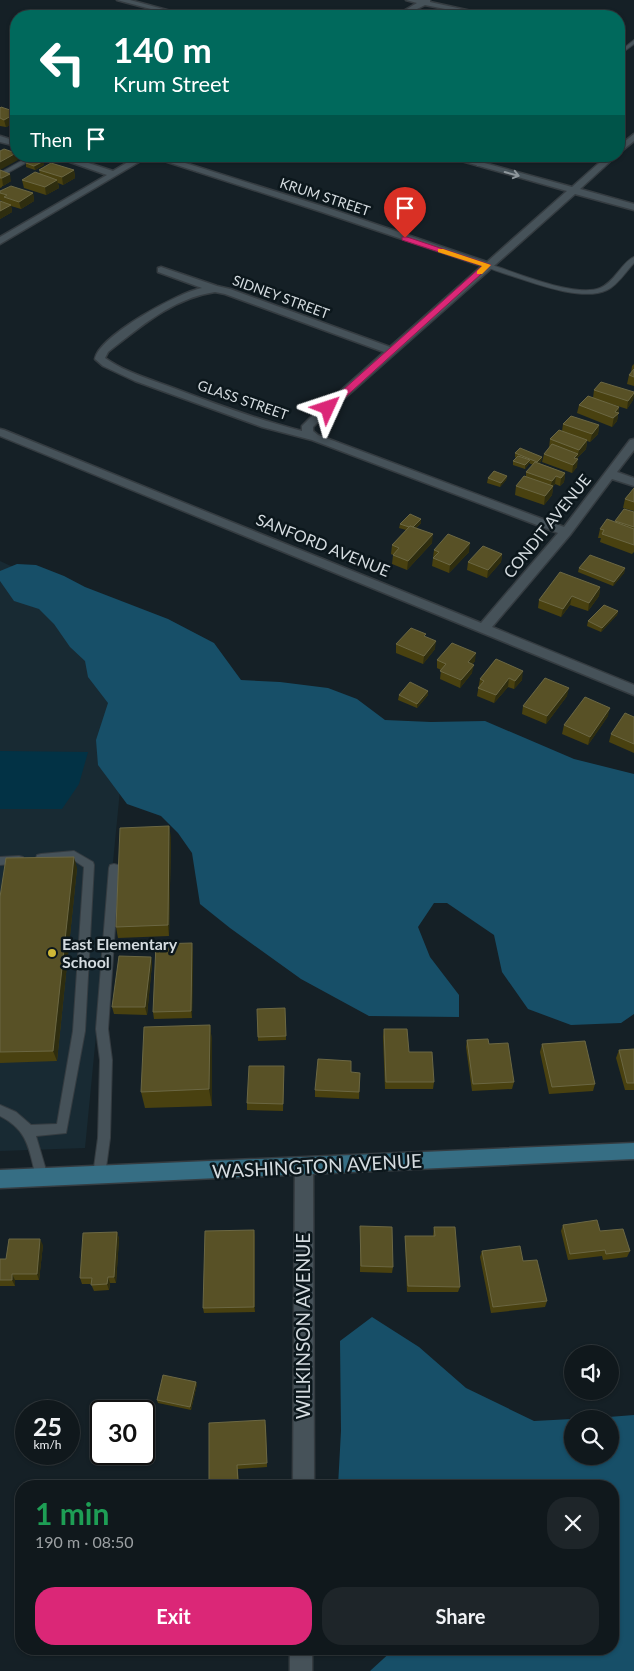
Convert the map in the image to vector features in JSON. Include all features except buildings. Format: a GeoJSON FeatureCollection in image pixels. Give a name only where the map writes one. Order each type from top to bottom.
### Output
{"type":"FeatureCollection","features":[{"type":"Feature","properties":{"kind":"main road","name":"WASHINGTON AVENUE"},"geometry":{"type":"LineString","coordinates":[[0,1179],[304,1167],[634,1150]]}},
{"type":"Feature","properties":{"kind":"street"},"geometry":{"type":"LineString","coordinates":[[121,0],[161,10]]}},
{"type":"Feature","properties":{"kind":"street"},"geometry":{"type":"LineString","coordinates":[[410,0],[425,1],[464,10]]}},
{"type":"Feature","properties":{"kind":"street"},"geometry":{"type":"LineString","coordinates":[[409,10],[425,1]]}},
{"type":"Feature","properties":{"kind":"street"},"geometry":{"type":"LineString","coordinates":[[76,162],[114,174]]}},
{"type":"Feature","properties":{"kind":"street"},"geometry":{"type":"LineString","coordinates":[[0,241],[135,162]]}},
{"type":"Feature","properties":{"kind":"street","name":"KRUM STREET"},"geometry":{"type":"LineString","coordinates":[[172,162],[325,210],[488,265]]}},
{"type":"Feature","properties":{"kind":"street"},"geometry":{"type":"LineString","coordinates":[[469,162],[634,207]]}},
{"type":"Feature","properties":{"kind":"street"},"geometry":{"type":"LineString","coordinates":[[314,437],[307,432],[308,426],[390,351],[605,162]]}},
{"type":"Feature","properties":{"kind":"street","name":"SIDNEY STREET"},"geometry":{"type":"LineString","coordinates":[[161,270],[215,289],[227,291],[390,351]]}},
{"type":"Feature","properties":{"kind":"street","name":"GLASS STREET"},"geometry":{"type":"LineString","coordinates":[[215,289],[195,291],[164,307],[104,350],[100,359],[139,379],[198,401],[266,425],[314,437],[566,532]]}},
{"type":"Feature","properties":{"kind":"street","name":"SANFORD AVENUE"},"geometry":{"type":"LineString","coordinates":[[0,432],[634,690]]}},
{"type":"Feature","properties":{"kind":"street","name":"CONDIT AVENUE"},"geometry":{"type":"LineString","coordinates":[[484,628],[566,532],[634,442]]}},
{"type":"Feature","properties":{"kind":"street"},"geometry":{"type":"LineString","coordinates":[[610,474],[634,482]]}},
{"type":"Feature","properties":{"kind":"street","name":"WILKINSON AVENUE"},"geometry":{"type":"LineString","coordinates":[[303,1480],[304,1167]]}},
{"type":"Feature","properties":{"kind":"street"},"geometry":{"type":"LineString","coordinates":[[301,1671],[302,1655]]}},
{"type":"Feature","properties":{"kind":"lane"},"geometry":{"type":"LineString","coordinates":[[0,175],[24,162]]}},
{"type":"Feature","properties":{"kind":"lane"},"geometry":{"type":"LineString","coordinates":[[479,165],[483,162]]}},
{"type":"Feature","properties":{"kind":"lane"},"geometry":{"type":"LineString","coordinates":[[488,265],[562,289],[575,292],[591,292],[604,289],[634,258]]}},
{"type":"Feature","properties":{"kind":"lane"},"geometry":{"type":"LineString","coordinates":[[0,861],[74,855],[89,865],[79,1031],[62,1129],[29,1131]]}},
{"type":"Feature","properties":{"kind":"lane"},"geometry":{"type":"LineString","coordinates":[[99,1175],[104,1138],[106,1060],[102,1029],[114,868]]}},
{"type":"Feature","properties":{"kind":"lane"},"geometry":{"type":"LineString","coordinates":[[0,1110],[14,1116],[29,1131],[42,1177]]}},
{"type":"Feature","properties":{"kind":"shaded area","name":"East Elementary School"},"geometry":{"type":"Polygon","coordinates":[[[0,561],[113,613],[125,739],[85,1148],[0,1151],[0,561]]]}},
{"type":"Feature","properties":{"kind":"shaded area"},"geometry":{"type":"Polygon","coordinates":[[[17,564],[36,565],[85,587],[168,619],[214,643],[241,680],[280,682],[328,688],[357,699],[385,720],[431,722],[485,721],[574,759],[634,774],[634,1014],[621,1023],[571,1025],[528,1009],[502,972],[494,935],[447,903],[434,903],[418,927],[430,957],[459,995],[459,1017],[369,1016],[301,979],[230,928],[200,904],[192,853],[178,833],[161,816],[127,804],[98,765],[96,740],[108,703],[88,677],[85,661],[70,647],[54,624],[39,609],[14,601],[0,581],[0,571],[17,564]]]}},
{"type":"Feature","properties":{"kind":"shaded area"},"geometry":{"type":"Polygon","coordinates":[[[0,751],[88,752],[79,784],[62,809],[0,809],[0,751]]]}},
{"type":"Feature","properties":{"kind":"shaded area"},"geometry":{"type":"Polygon","coordinates":[[[372,1317],[419,1347],[466,1388],[534,1421],[564,1419],[564,1465],[619,1465],[619,1416],[634,1415],[634,1671],[370,1671],[387,1655],[619,1655],[619,1480],[338,1480],[341,1431],[340,1341],[372,1317]]]}},
{"type":"Feature","properties":{"kind":"slow traffic"},"geometry":{"type":"LineString","coordinates":[[441,250],[488,265],[479,272]]}},
{"type":"Feature","properties":{"kind":"place","name":"East Elementary School"},"geometry":{"type":"Point","coordinates":[52,953]}},
{"type":"Feature","properties":{"kind":"route"},"geometry":{"type":"LineString","coordinates":[[328,408],[488,265],[405,238]]}}]}
